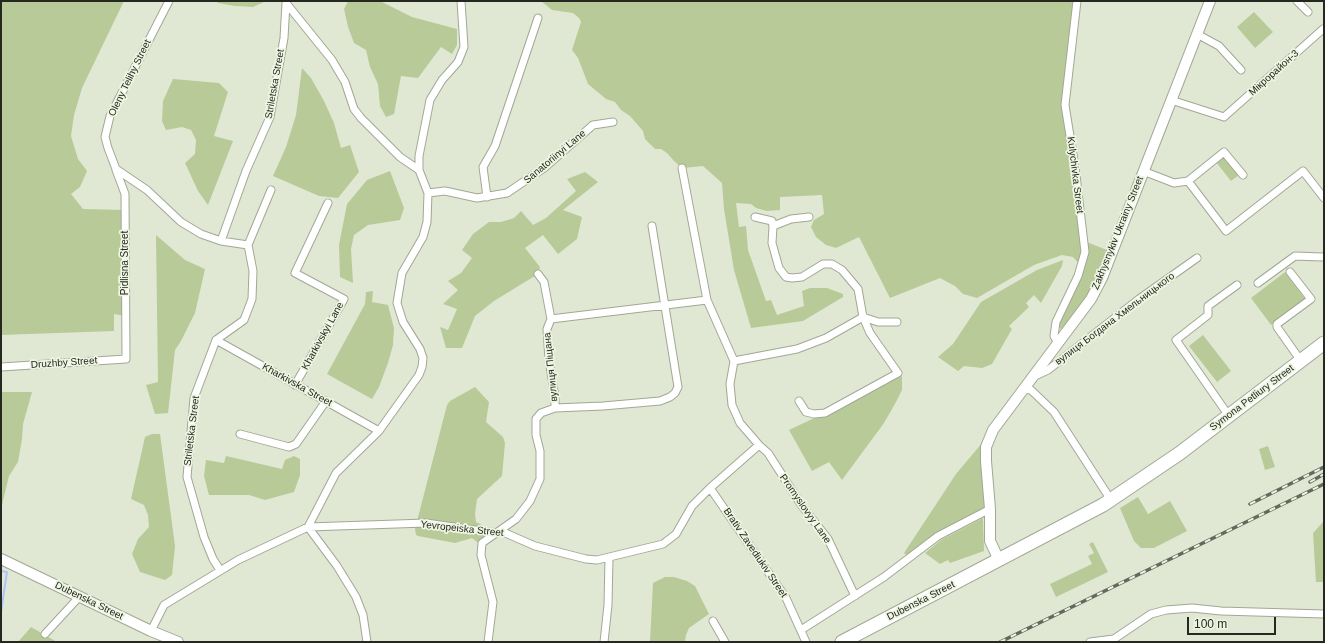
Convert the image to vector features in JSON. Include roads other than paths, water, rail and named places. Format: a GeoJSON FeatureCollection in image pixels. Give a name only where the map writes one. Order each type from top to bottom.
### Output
{"type":"FeatureCollection","features":[{"type":"Feature","properties":{"kind":"highway","name":"Symona Petliury Street"},"geometry":{"type":"LineString","coordinates":[[1111,500],[1180,453],[1229,416],[1299,358],[1324,343]]}},
{"type":"Feature","properties":{"kind":"highway","name":"Dubenska Street"},"geometry":{"type":"LineString","coordinates":[[842,642],[1067,525],[1111,500]]}},
{"type":"Feature","properties":{"kind":"street","name":"Oleny Telihy Street"},"geometry":{"type":"LineString","coordinates":[[116,170],[105,137],[107,125],[169,1]]}},
{"type":"Feature","properties":{"kind":"street"},"geometry":{"type":"LineString","coordinates":[[367,642],[363,615],[356,597],[337,566],[308,528],[336,473],[379,431],[418,376],[422,367],[420,349],[403,322],[397,303],[402,273],[423,237],[427,222],[428,193],[418,170],[418,156],[430,100],[442,80],[458,62],[464,47],[461,1]]}},
{"type":"Feature","properties":{"kind":"street","name":"Kulychivka Street"},"geometry":{"type":"LineString","coordinates":[[1058,342],[1054,336],[1056,322],[1078,276],[1085,252],[1075,167],[1065,105],[1077,1]]}},
{"type":"Feature","properties":{"kind":"street","name":"Zakhysnykiv Ukrainy Street"},"geometry":{"type":"LineString","coordinates":[[999,560],[990,541],[990,509],[986,446],[993,430],[1022,389],[1091,299],[1102,278],[1210,1]]}},
{"type":"Feature","properties":{"kind":"street"},"geometry":{"type":"LineString","coordinates":[[1297,1],[1308,12]]}},
{"type":"Feature","properties":{"kind":"street","name":"Striletska Street"},"geometry":{"type":"LineString","coordinates":[[221,241],[246,171],[270,117],[284,38],[286,2],[332,60],[345,82],[354,109],[361,118],[400,157],[418,170]]}},
{"type":"Feature","properties":{"kind":"street"},"geometry":{"type":"LineString","coordinates":[[487,197],[483,167],[495,146],[538,18]]}},
{"type":"Feature","properties":{"kind":"street","name":"Мікрорайон-3"},"geometry":{"type":"LineString","coordinates":[[1171,100],[1224,117],[1324,29]]}},
{"type":"Feature","properties":{"kind":"street"},"geometry":{"type":"LineString","coordinates":[[1197,34],[1219,46],[1241,70]]}},
{"type":"Feature","properties":{"kind":"street","name":"Sanatoriinyi Lane"},"geometry":{"type":"LineString","coordinates":[[428,193],[445,191],[477,198],[507,193],[518,188],[544,168],[593,125],[613,122]]}},
{"type":"Feature","properties":{"kind":"street"},"geometry":{"type":"LineString","coordinates":[[1144,171],[1174,182],[1188,180],[1224,152],[1243,175]]}},
{"type":"Feature","properties":{"kind":"street"},"geometry":{"type":"LineString","coordinates":[[682,168],[707,300],[734,361],[797,349],[826,338],[863,317],[878,322],[897,322]]}},
{"type":"Feature","properties":{"kind":"street"},"geometry":{"type":"LineString","coordinates":[[116,170],[147,190],[180,222],[201,234],[221,241],[248,245]]}},
{"type":"Feature","properties":{"kind":"street","name":"Pidlisna Street"},"geometry":{"type":"LineString","coordinates":[[116,170],[125,194],[126,358]]}},
{"type":"Feature","properties":{"kind":"street"},"geometry":{"type":"LineString","coordinates":[[1188,180],[1226,231],[1303,171],[1324,198]]}},
{"type":"Feature","properties":{"kind":"street"},"geometry":{"type":"LineString","coordinates":[[216,340],[244,320],[252,299],[253,271],[248,245],[271,190]]}},
{"type":"Feature","properties":{"kind":"street","name":"Kharkivskyi Lane"},"geometry":{"type":"LineString","coordinates":[[296,384],[344,299],[295,273],[328,203]]}},
{"type":"Feature","properties":{"kind":"street"},"geometry":{"type":"LineString","coordinates":[[755,217],[772,221],[772,242],[774,253],[779,268],[786,277],[802,277],[823,264],[832,264],[842,270],[858,289],[863,317],[870,333],[898,373],[825,413],[814,414],[806,412],[799,401]]}},
{"type":"Feature","properties":{"kind":"street"},"geometry":{"type":"LineString","coordinates":[[773,226],[791,219],[809,217]]}},
{"type":"Feature","properties":{"kind":"street"},"geometry":{"type":"LineString","coordinates":[[555,408],[603,406],[654,401],[670,397],[675,393],[678,387],[652,226]]}},
{"type":"Feature","properties":{"kind":"street"},"geometry":{"type":"LineString","coordinates":[[1258,283],[1295,256],[1323,257]]}},
{"type":"Feature","properties":{"kind":"street","name":"вулиця Богдана Хмельницького"},"geometry":{"type":"LineString","coordinates":[[1032,376],[1035,377],[1048,370],[1139,299],[1197,258]]}},
{"type":"Feature","properties":{"kind":"street"},"geometry":{"type":"LineString","coordinates":[[1290,272],[1311,298],[1277,324],[1283,338],[1299,358]]}},
{"type":"Feature","properties":{"kind":"street","name":"вулиця Піщана"},"geometry":{"type":"LineString","coordinates":[[488,642],[493,602],[481,555],[482,543],[494,533],[516,519],[530,500],[540,479],[540,451],[536,436],[536,419],[541,413],[555,408],[547,329],[551,319],[544,282],[538,274]]}},
{"type":"Feature","properties":{"kind":"street"},"geometry":{"type":"LineString","coordinates":[[1229,416],[1176,340],[1208,315],[1208,306],[1237,284]]}},
{"type":"Feature","properties":{"kind":"street"},"geometry":{"type":"LineString","coordinates":[[551,319],[707,300]]}},
{"type":"Feature","properties":{"kind":"street","name":"Striletska Street"},"geometry":{"type":"LineString","coordinates":[[216,340],[194,398],[186,477],[204,537],[213,559],[220,570]]}},
{"type":"Feature","properties":{"kind":"street","name":"Kharkivska Street"},"geometry":{"type":"LineString","coordinates":[[216,340],[379,431]]}},
{"type":"Feature","properties":{"kind":"street","name":"Druzhby Street"},"geometry":{"type":"LineString","coordinates":[[1,367],[126,358]]}},
{"type":"Feature","properties":{"kind":"street","name":"Promyslovyy Lane"},"geometry":{"type":"LineString","coordinates":[[734,361],[730,384],[732,405],[740,423],[759,445],[768,452],[802,506],[825,534],[855,596]]}},
{"type":"Feature","properties":{"kind":"street"},"geometry":{"type":"LineString","coordinates":[[1022,389],[1031,390],[1054,412],[1111,500]]}},
{"type":"Feature","properties":{"kind":"street"},"geometry":{"type":"LineString","coordinates":[[240,434],[289,448],[296,444],[326,401]]}},
{"type":"Feature","properties":{"kind":"street","name":"Yevropeiska Street"},"geometry":{"type":"LineString","coordinates":[[151,631],[164,605],[238,560],[308,528],[426,523],[494,533],[504,532],[535,546],[586,560],[609,558],[663,544],[676,534],[692,506],[759,445]]}},
{"type":"Feature","properties":{"kind":"street","name":"Brativ Zavediukiv Street"},"geometry":{"type":"LineString","coordinates":[[710,488],[786,598],[806,642]]}},
{"type":"Feature","properties":{"kind":"street"},"geometry":{"type":"LineString","coordinates":[[801,630],[884,578],[938,536],[990,509]]}},
{"type":"Feature","properties":{"kind":"street"},"geometry":{"type":"LineString","coordinates":[[604,642],[608,605],[609,558]]}},
{"type":"Feature","properties":{"kind":"street","name":"Dubenska Street"},"geometry":{"type":"LineString","coordinates":[[1,559],[151,631],[178,642]]}},
{"type":"Feature","properties":{"kind":"street"},"geometry":{"type":"LineString","coordinates":[[45,634],[80,596]]}},
{"type":"Feature","properties":{"kind":"street"},"geometry":{"type":"LineString","coordinates":[[1090,642],[1114,639],[1151,614],[1166,610],[1192,608],[1221,611],[1324,614]]}},
{"type":"Feature","properties":{"kind":"street"},"geometry":{"type":"LineString","coordinates":[[712,621],[725,642]]}},
{"type":"Feature","properties":{"kind":"street"},"geometry":{"type":"LineString","coordinates":[[1114,639],[1121,642]]}},
{"type":"Feature","properties":{"kind":"waterway"},"geometry":{"type":"LineString","coordinates":[[1,571],[7,572],[1,612]]}},
{"type":"Feature","properties":{"kind":"railway"},"geometry":{"type":"LineString","coordinates":[[1250,504],[1324,467]]}},
{"type":"Feature","properties":{"kind":"railway"},"geometry":{"type":"LineString","coordinates":[[1310,482],[1324,474]]}},
{"type":"Feature","properties":{"kind":"railway"},"geometry":{"type":"LineString","coordinates":[[1000,642],[1324,484]]}}]}
